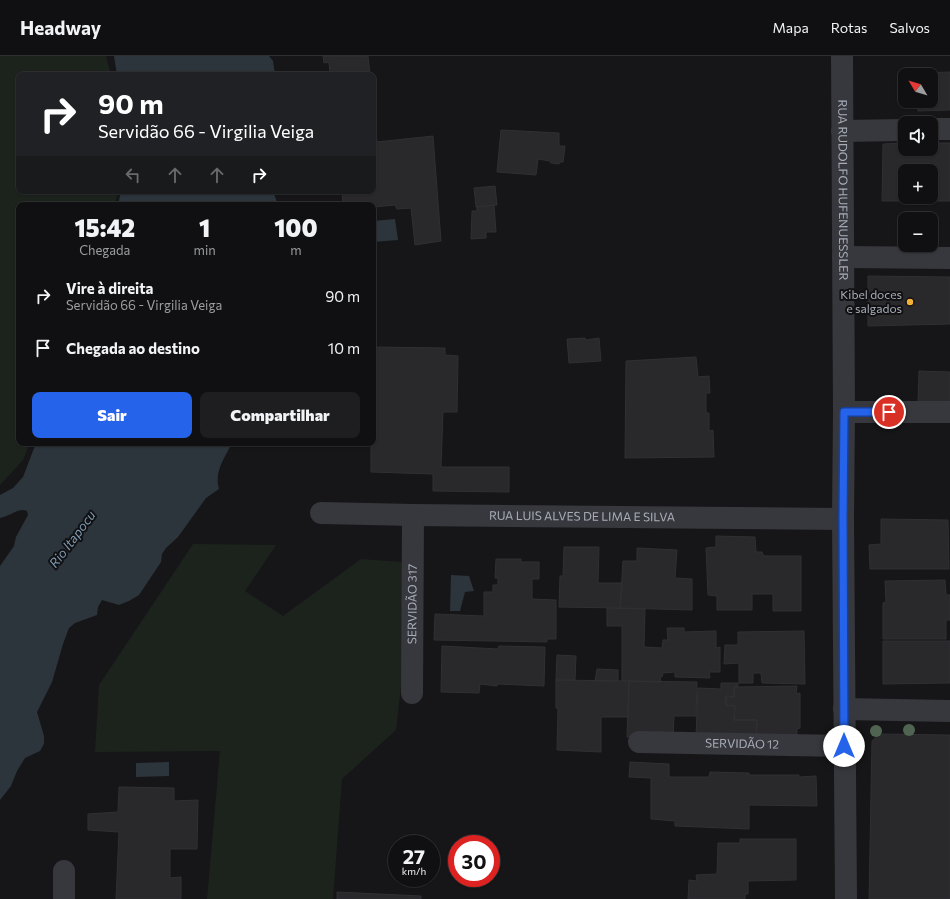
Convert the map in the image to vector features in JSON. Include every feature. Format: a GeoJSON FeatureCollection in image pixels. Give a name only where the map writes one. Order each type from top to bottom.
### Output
{"type":"FeatureCollection","features":[{"type":"Feature","properties":{"kind":"street","name":"RUA RUDOLFO HUFENUESSLER"},"geometry":{"type":"LineString","coordinates":[[842,56],[844,257],[844,746],[846,899]]}},
{"type":"Feature","properties":{"kind":"street"},"geometry":{"type":"LineString","coordinates":[[938,129],[950,129]]}},
{"type":"Feature","properties":{"kind":"street"},"geometry":{"type":"LineString","coordinates":[[842,131],[898,130]]}},
{"type":"Feature","properties":{"kind":"street"},"geometry":{"type":"LineString","coordinates":[[844,257],[950,258]]}},
{"type":"Feature","properties":{"kind":"street"},"geometry":{"type":"LineString","coordinates":[[844,412],[950,412]]}},
{"type":"Feature","properties":{"kind":"street","name":"RUA LUIS ALVES DE LIMA E SILVA"},"geometry":{"type":"LineString","coordinates":[[321,513],[843,518]]}},
{"type":"Feature","properties":{"kind":"street","name":"SERVIDÃO 317"},"geometry":{"type":"LineString","coordinates":[[412,693],[413,515]]}},
{"type":"Feature","properties":{"kind":"street"},"geometry":{"type":"LineString","coordinates":[[844,709],[950,711]]}},
{"type":"Feature","properties":{"kind":"street","name":"SERVIDÃO 12"},"geometry":{"type":"LineString","coordinates":[[639,742],[844,746]]}},
{"type":"Feature","properties":{"kind":"street"},"geometry":{"type":"LineString","coordinates":[[64,870],[64,899]]}},
{"type":"Feature","properties":{"kind":"shaded area"},"geometry":{"type":"Polygon","coordinates":[[[0,56],[106,56],[110,72],[16,72],[16,194],[118,194],[115,202],[16,202],[16,446],[29,446],[23,460],[0,485],[0,56]]]}},
{"type":"Feature","properties":{"kind":"shaded area"},"geometry":{"type":"Polygon","coordinates":[[[193,544],[276,545],[245,591],[283,616],[361,559],[415,563],[396,730],[342,779],[333,899],[207,899],[220,751],[95,752],[99,685],[193,544]]]}},
{"type":"Feature","properties":{"kind":"water"},"geometry":{"type":"Polygon","coordinates":[[[114,56],[269,56],[273,61],[275,72],[117,72],[114,56]]]}},
{"type":"Feature","properties":{"kind":"water"},"geometry":{"type":"Polygon","coordinates":[[[120,194],[274,194],[277,202],[119,202],[120,194]]]}},
{"type":"Feature","properties":{"kind":"water"},"geometry":{"type":"Polygon","coordinates":[[[395,219],[398,240],[376,242],[376,221],[395,219]]]}},
{"type":"Feature","properties":{"kind":"water","name":"Rio Itapocu"},"geometry":{"type":"Polygon","coordinates":[[[35,446],[230,446],[219,471],[219,489],[206,498],[178,537],[166,548],[162,554],[161,562],[139,595],[119,605],[102,600],[98,607],[97,615],[75,623],[69,628],[52,682],[37,712],[44,736],[44,744],[40,751],[25,758],[17,771],[11,786],[0,800],[0,566],[14,546],[16,537],[28,515],[27,511],[21,510],[0,518],[0,495],[13,488],[23,477],[35,446]]]}},
{"type":"Feature","properties":{"kind":"water"},"geometry":{"type":"Polygon","coordinates":[[[451,575],[469,576],[474,591],[465,592],[460,611],[450,611],[451,575]]]}},
{"type":"Feature","properties":{"kind":"water"},"geometry":{"type":"Polygon","coordinates":[[[169,762],[169,776],[136,777],[136,763],[169,762]]]}},
{"type":"Feature","properties":{"kind":"building"},"geometry":{"type":"Polygon","coordinates":[[[323,56],[368,56],[370,72],[330,72],[329,62],[324,63],[323,56]]]}},
{"type":"Feature","properties":{"kind":"building"},"geometry":{"type":"Polygon","coordinates":[[[938,72],[950,72],[950,110],[918,111],[918,108],[938,108],[938,72]]]}},
{"type":"Feature","properties":{"kind":"building"},"geometry":{"type":"Polygon","coordinates":[[[501,130],[559,133],[559,146],[565,146],[563,162],[560,162],[559,164],[538,159],[536,175],[497,172],[501,130]]]}},
{"type":"Feature","properties":{"kind":"building"},"geometry":{"type":"Polygon","coordinates":[[[376,134],[377,142],[433,136],[441,241],[415,245],[411,208],[397,209],[395,205],[376,207],[376,202],[343,202],[342,194],[376,194],[376,134]]]}},
{"type":"Feature","properties":{"kind":"building"},"geometry":{"type":"Polygon","coordinates":[[[898,143],[898,156],[938,156],[938,143],[950,143],[950,201],[938,201],[938,164],[898,164],[898,201],[882,201],[883,144],[898,143]]]}},
{"type":"Feature","properties":{"kind":"building"},"geometry":{"type":"Polygon","coordinates":[[[495,186],[497,205],[476,207],[474,188],[495,186]]]}},
{"type":"Feature","properties":{"kind":"building"},"geometry":{"type":"Polygon","coordinates":[[[494,205],[496,232],[486,232],[486,238],[471,239],[472,211],[477,211],[477,207],[494,205]]]}},
{"type":"Feature","properties":{"kind":"building"},"geometry":{"type":"Polygon","coordinates":[[[868,276],[950,277],[950,324],[868,326],[868,276]]]}},
{"type":"Feature","properties":{"kind":"building"},"geometry":{"type":"Polygon","coordinates":[[[585,338],[586,340],[599,338],[601,361],[569,363],[567,339],[585,338]]]}},
{"type":"Feature","properties":{"kind":"building"},"geometry":{"type":"Polygon","coordinates":[[[376,347],[445,348],[445,355],[458,356],[457,412],[443,412],[441,467],[509,467],[509,492],[433,491],[433,474],[371,472],[371,446],[376,446],[376,347]]]}},
{"type":"Feature","properties":{"kind":"building"},"geometry":{"type":"Polygon","coordinates":[[[696,357],[698,377],[709,376],[710,393],[706,393],[706,413],[709,413],[709,431],[713,430],[714,457],[625,458],[626,361],[696,357]]]}},
{"type":"Feature","properties":{"kind":"building"},"geometry":{"type":"Polygon","coordinates":[[[919,371],[950,372],[950,403],[918,402],[919,371]]]}},
{"type":"Feature","properties":{"kind":"building"},"geometry":{"type":"Polygon","coordinates":[[[881,519],[948,520],[949,569],[870,569],[869,545],[881,544],[881,519]]]}},
{"type":"Feature","properties":{"kind":"building"},"geometry":{"type":"Polygon","coordinates":[[[716,536],[755,537],[756,552],[762,552],[764,556],[801,556],[801,611],[773,611],[773,594],[752,594],[752,610],[717,610],[717,596],[708,595],[706,548],[716,547],[716,536]]]}},
{"type":"Feature","properties":{"kind":"building"},"geometry":{"type":"Polygon","coordinates":[[[564,547],[599,547],[598,583],[622,583],[620,608],[559,607],[560,576],[563,576],[564,547]]]}},
{"type":"Feature","properties":{"kind":"building"},"geometry":{"type":"Polygon","coordinates":[[[637,548],[677,550],[675,578],[692,579],[692,610],[620,608],[623,561],[637,561],[637,548]]]}},
{"type":"Feature","properties":{"kind":"building"},"geometry":{"type":"Polygon","coordinates":[[[496,559],[521,559],[521,562],[539,562],[539,579],[532,579],[532,599],[556,600],[556,639],[547,639],[547,642],[434,640],[435,614],[484,616],[484,592],[493,592],[493,585],[498,585],[498,578],[495,578],[496,559]]]}},
{"type":"Feature","properties":{"kind":"building"},"geometry":{"type":"Polygon","coordinates":[[[945,580],[946,595],[950,595],[950,620],[946,620],[946,639],[883,639],[883,603],[886,602],[885,581],[945,580]]]}},
{"type":"Feature","properties":{"kind":"building"},"geometry":{"type":"Polygon","coordinates":[[[607,608],[645,609],[644,647],[662,648],[663,640],[668,640],[667,628],[684,628],[684,632],[716,631],[716,648],[720,647],[720,672],[709,672],[710,678],[675,677],[675,672],[663,673],[662,677],[660,677],[661,682],[622,681],[622,626],[607,626],[607,608]]]}},
{"type":"Feature","properties":{"kind":"building"},"geometry":{"type":"Polygon","coordinates":[[[804,631],[805,684],[762,683],[761,673],[753,673],[753,683],[739,683],[739,663],[724,664],[725,645],[738,645],[738,632],[804,631]]]}},
{"type":"Feature","properties":{"kind":"building"},"geometry":{"type":"Polygon","coordinates":[[[883,641],[950,641],[950,683],[883,684],[883,641]]]}},
{"type":"Feature","properties":{"kind":"building"},"geometry":{"type":"Polygon","coordinates":[[[442,646],[498,649],[499,646],[545,647],[544,686],[497,684],[497,686],[480,684],[479,693],[441,692],[442,646]]]}},
{"type":"Feature","properties":{"kind":"building"},"geometry":{"type":"Polygon","coordinates":[[[557,655],[576,656],[575,680],[556,680],[557,655]]]}},
{"type":"Feature","properties":{"kind":"building"},"geometry":{"type":"Polygon","coordinates":[[[597,669],[618,670],[618,681],[595,681],[597,669]]]}},
{"type":"Feature","properties":{"kind":"building"},"geometry":{"type":"Polygon","coordinates":[[[556,680],[629,681],[628,717],[601,717],[601,752],[557,750],[558,708],[556,708],[556,680]]]}},
{"type":"Feature","properties":{"kind":"building"},"geometry":{"type":"Polygon","coordinates":[[[629,681],[697,682],[696,716],[674,716],[673,739],[627,737],[629,681]]]}},
{"type":"Feature","properties":{"kind":"building"},"geometry":{"type":"Polygon","coordinates":[[[721,683],[738,683],[738,687],[734,687],[734,697],[726,696],[726,705],[735,706],[734,720],[757,720],[756,741],[696,736],[698,688],[721,689],[721,683]]]}},
{"type":"Feature","properties":{"kind":"building"},"geometry":{"type":"Polygon","coordinates":[[[797,686],[796,694],[800,693],[800,728],[797,729],[797,741],[756,741],[757,720],[734,720],[735,706],[726,705],[726,696],[734,697],[734,687],[797,686]]]}},
{"type":"Feature","properties":{"kind":"building"},"geometry":{"type":"Polygon","coordinates":[[[880,734],[950,735],[950,899],[869,899],[872,741],[880,734]]]}},
{"type":"Feature","properties":{"kind":"building"},"geometry":{"type":"Polygon","coordinates":[[[630,762],[669,764],[669,777],[709,777],[710,772],[749,773],[749,775],[799,775],[799,777],[816,776],[817,806],[749,805],[749,829],[675,826],[675,821],[651,819],[651,778],[629,777],[630,762]]]}},
{"type":"Feature","properties":{"kind":"building"},"geometry":{"type":"Polygon","coordinates":[[[119,787],[174,788],[174,801],[198,800],[197,849],[170,849],[170,878],[181,877],[181,899],[116,899],[119,832],[88,830],[88,814],[118,812],[119,787]]]}},
{"type":"Feature","properties":{"kind":"building"},"geometry":{"type":"Polygon","coordinates":[[[740,839],[796,839],[796,880],[748,881],[748,894],[745,894],[745,899],[688,899],[689,880],[697,881],[696,875],[717,874],[718,843],[740,843],[740,839]]]}},
{"type":"Feature","properties":{"kind":"building"},"geometry":{"type":"Polygon","coordinates":[[[337,892],[421,896],[421,899],[337,899],[337,892]]]}},
{"type":"Feature","properties":{"kind":"place","name":"Kibel doces e salgados"},"geometry":{"type":"Point","coordinates":[910,302]}},
{"type":"Feature","properties":{"kind":"route"},"geometry":{"type":"LineString","coordinates":[[844,746],[844,412],[889,412]]}}]}
